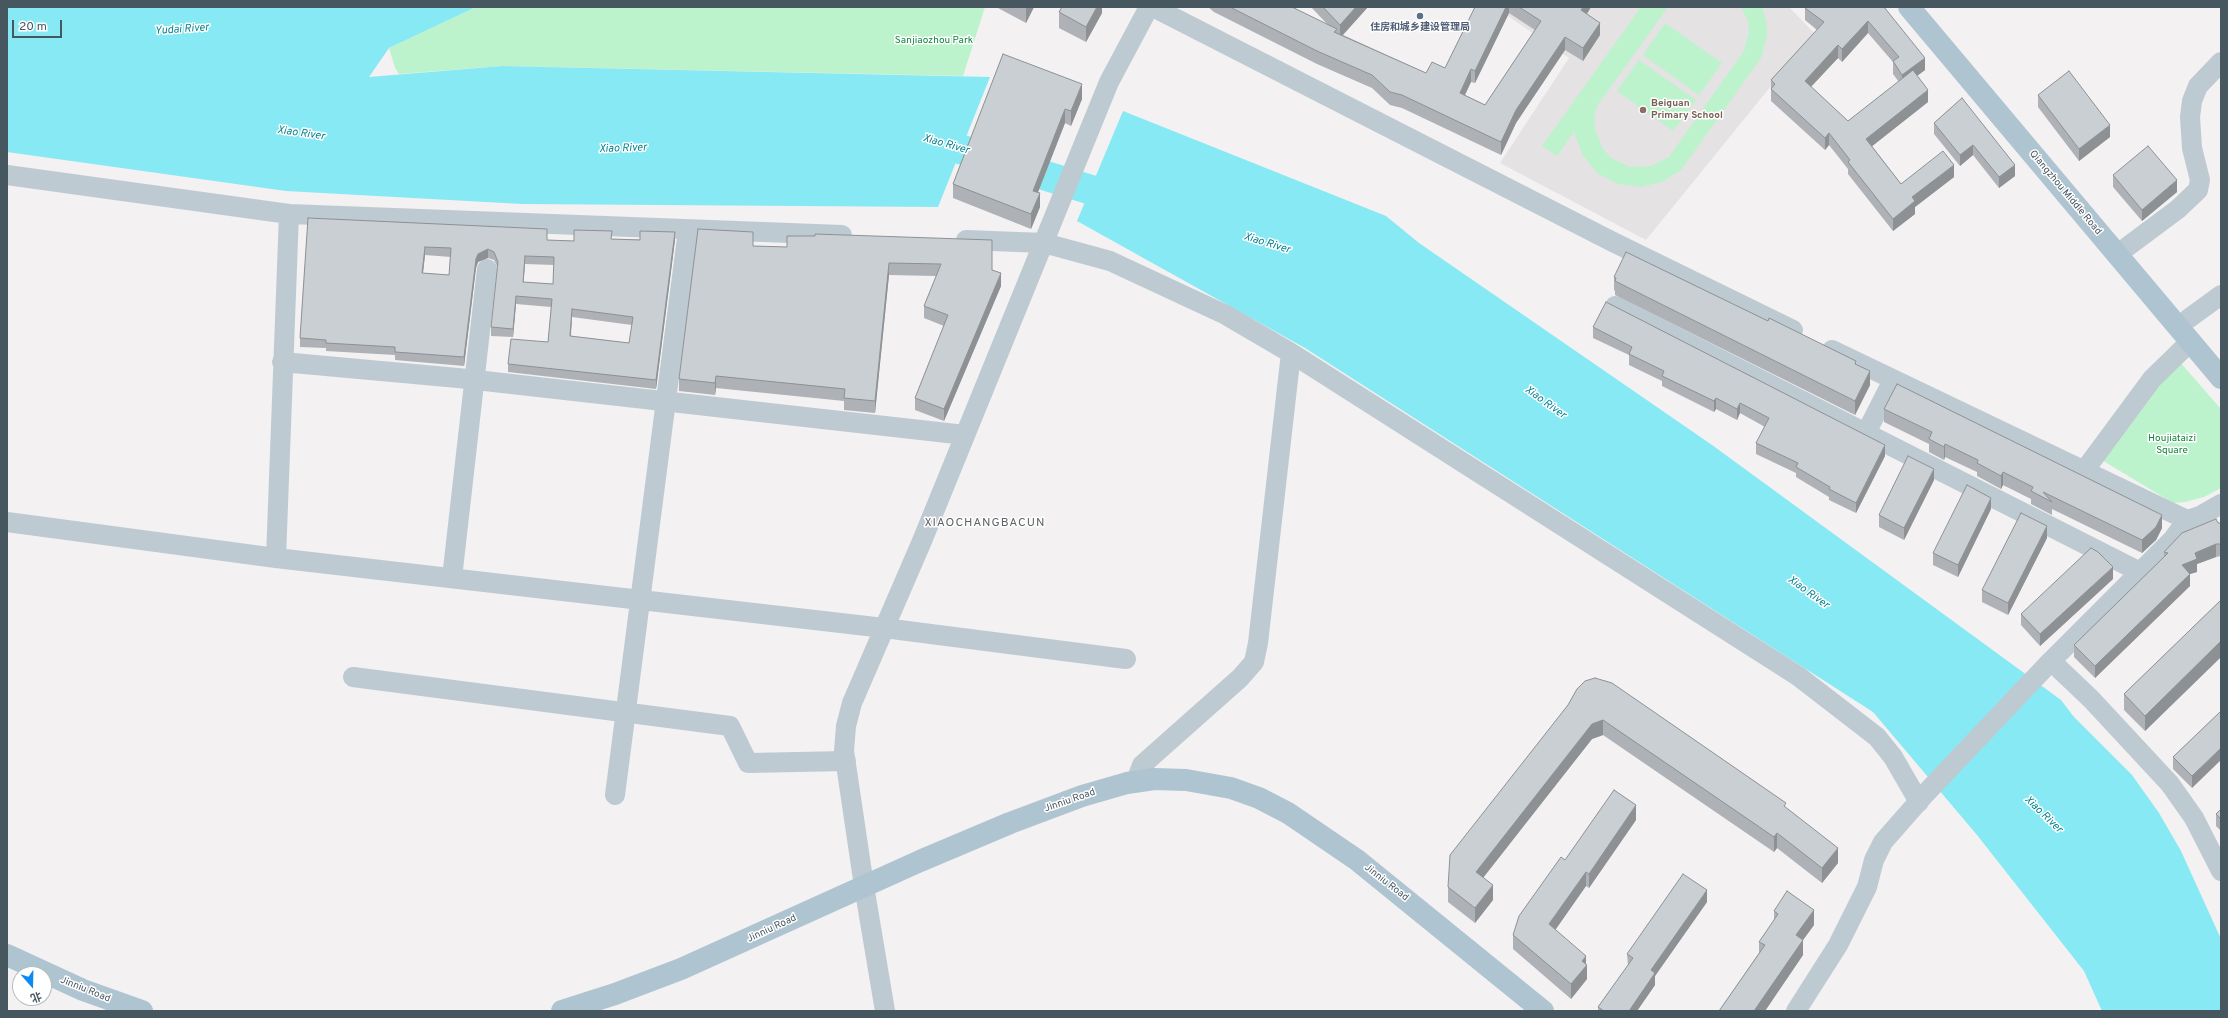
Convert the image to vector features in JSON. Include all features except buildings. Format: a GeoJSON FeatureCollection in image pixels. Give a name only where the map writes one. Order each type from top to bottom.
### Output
{"type":"FeatureCollection","features":[{"type":"Feature","properties":{"kind":"main road","name":"Qiangzhou Middle Road"},"geometry":{"type":"LineString","coordinates":[[1909,7],[2221,378]]}},
{"type":"Feature","properties":{"kind":"main road","name":"Qiangzhou Middle Road"},"geometry":{"type":"LineString","coordinates":[[1925,7],[2221,359]]}},
{"type":"Feature","properties":{"kind":"main road","name":"Jinniu Road"},"geometry":{"type":"LineString","coordinates":[[562,1011],[616,994],[680,969],[864,886],[1010,824],[1082,796],[1136,781],[1174,779],[1216,784],[1259,798],[1288,813],[1357,860],[1543,1011]]}},
{"type":"Feature","properties":{"kind":"main road","name":"Jinniu Road"},"geometry":{"type":"LineString","coordinates":[[7,955],[83,990],[142,1011]]}},
{"type":"Feature","properties":{"kind":"street"},"geometry":{"type":"LineString","coordinates":[[885,1011],[864,886],[844,751],[846,726],[852,703],[966,435],[1109,82],[1149,7]]}},
{"type":"Feature","properties":{"kind":"street"},"geometry":{"type":"LineString","coordinates":[[1153,7],[1613,242],[1893,380],[2187,520]]}},
{"type":"Feature","properties":{"kind":"street"},"geometry":{"type":"LineString","coordinates":[[2127,247],[2178,209],[2198,190],[2200,180],[2192,148],[2190,117],[2192,101],[2198,86],[2221,62]]}},
{"type":"Feature","properties":{"kind":"street"},"geometry":{"type":"LineString","coordinates":[[7,175],[289,214],[862,236]]}},
{"type":"Feature","properties":{"kind":"street"},"geometry":{"type":"LineString","coordinates":[[276,558],[282,362],[289,214]]}},
{"type":"Feature","properties":{"kind":"street"},"geometry":{"type":"LineString","coordinates":[[615,795],[688,230]]}},
{"type":"Feature","properties":{"kind":"street"},"geometry":{"type":"LineString","coordinates":[[949,240],[1046,238],[1110,261],[1226,315],[1291,353],[1798,676],[1877,737],[1894,756],[1922,798]]}},
{"type":"Feature","properties":{"kind":"street"},"geometry":{"type":"LineString","coordinates":[[452,578],[487,269]]}},
{"type":"Feature","properties":{"kind":"street"},"geometry":{"type":"LineString","coordinates":[[2188,319],[2221,295]]}},
{"type":"Feature","properties":{"kind":"street"},"geometry":{"type":"LineString","coordinates":[[1615,306],[2140,572]]}},
{"type":"Feature","properties":{"kind":"street"},"geometry":{"type":"LineString","coordinates":[[2084,471],[2152,379],[2190,342]]}},
{"type":"Feature","properties":{"kind":"street"},"geometry":{"type":"LineString","coordinates":[[1136,781],[1142,765],[1240,678],[1254,662],[1258,643],[1291,353]]}},
{"type":"Feature","properties":{"kind":"street"},"geometry":{"type":"LineString","coordinates":[[282,362],[474,380],[966,435]]}},
{"type":"Feature","properties":{"kind":"street"},"geometry":{"type":"LineString","coordinates":[[1866,434],[1893,380]]}},
{"type":"Feature","properties":{"kind":"street"},"geometry":{"type":"LineString","coordinates":[[1796,1011],[1838,945],[1867,887],[1874,860],[1884,842],[1922,798],[2051,661],[2173,539],[2187,520],[2200,516],[2221,504]]}},
{"type":"Feature","properties":{"kind":"street"},"geometry":{"type":"LineString","coordinates":[[7,522],[276,558],[884,628],[1126,659]]}},
{"type":"Feature","properties":{"kind":"street"},"geometry":{"type":"LineString","coordinates":[[2051,661],[2091,699],[2170,784],[2194,818],[2221,871]]}},
{"type":"Feature","properties":{"kind":"street"},"geometry":{"type":"LineString","coordinates":[[353,677],[730,726],[748,762],[846,761]]}},
{"type":"Feature","properties":{"kind":"shaded area","name":"Beiguan Primary School"},"geometry":{"type":"Polygon","coordinates":[[[1495,7],[1789,7],[1814,33],[1646,240],[1500,163],[1569,58],[1495,7]]]}},
{"type":"Feature","properties":{"kind":"green space","name":"Sanjiaozhou Park"},"geometry":{"type":"Polygon","coordinates":[[[476,7],[985,7],[963,76],[502,66],[399,74],[395,68],[389,48],[476,7]]]}},
{"type":"Feature","properties":{"kind":"green space"},"geometry":{"type":"Polygon","coordinates":[[[1641,7],[1668,7],[1597,106],[1594,117],[1595,129],[1603,149],[1611,158],[1630,167],[1651,166],[1669,157],[1744,51],[1749,31],[1748,21],[1741,7],[1762,7],[1767,25],[1767,36],[1761,58],[1681,170],[1662,182],[1640,187],[1618,184],[1597,173],[1582,154],[1574,132],[1557,156],[1542,146],[1641,7]]]}},
{"type":"Feature","properties":{"kind":"green space"},"geometry":{"type":"Polygon","coordinates":[[[1665,23],[1722,63],[1699,95],[1643,55],[1665,23]]]}},
{"type":"Feature","properties":{"kind":"green space"},"geometry":{"type":"Polygon","coordinates":[[[1639,60],[1696,100],[1673,131],[1617,91],[1639,60]]]}},
{"type":"Feature","properties":{"kind":"green space","name":"Houjiataizi Square"},"geometry":{"type":"Polygon","coordinates":[[[2179,361],[2221,409],[2221,488],[2204,497],[2185,502],[2173,503],[2100,459],[2179,361]]]}},
{"type":"Feature","properties":{"kind":"water","name":"Yudai River"},"geometry":{"type":"Polygon","coordinates":[[[7,7],[476,7],[389,48],[369,77],[502,66],[990,77],[938,207],[522,204],[286,191],[7,152],[7,7]]]}},
{"type":"Feature","properties":{"kind":"water"},"geometry":{"type":"Polygon","coordinates":[[[1123,111],[1386,216],[1419,243],[1712,445],[2061,700],[2074,717],[2132,775],[2159,813],[2181,851],[2221,939],[2221,1011],[2102,1011],[2084,971],[1977,835],[1873,712],[1305,348],[1077,221],[1123,111]]]}},
{"type":"Feature","properties":{"kind":"waterway","name":"Xiao River"},"geometry":{"type":"LineString","coordinates":[[921,137],[1130,202]]}},
{"type":"Feature","properties":{"kind":"place","name":"住房和城乡建设管理局"},"geometry":{"type":"Point","coordinates":[1420,16]}},
{"type":"Feature","properties":{"kind":"place","name":"Beiguan Primary School"},"geometry":{"type":"Point","coordinates":[1643,110]}},
{"type":"Feature","properties":{"kind":"district","name":"XIAOCHANGBACUN"},"geometry":{"type":"Point","coordinates":[985,524]}}]}
